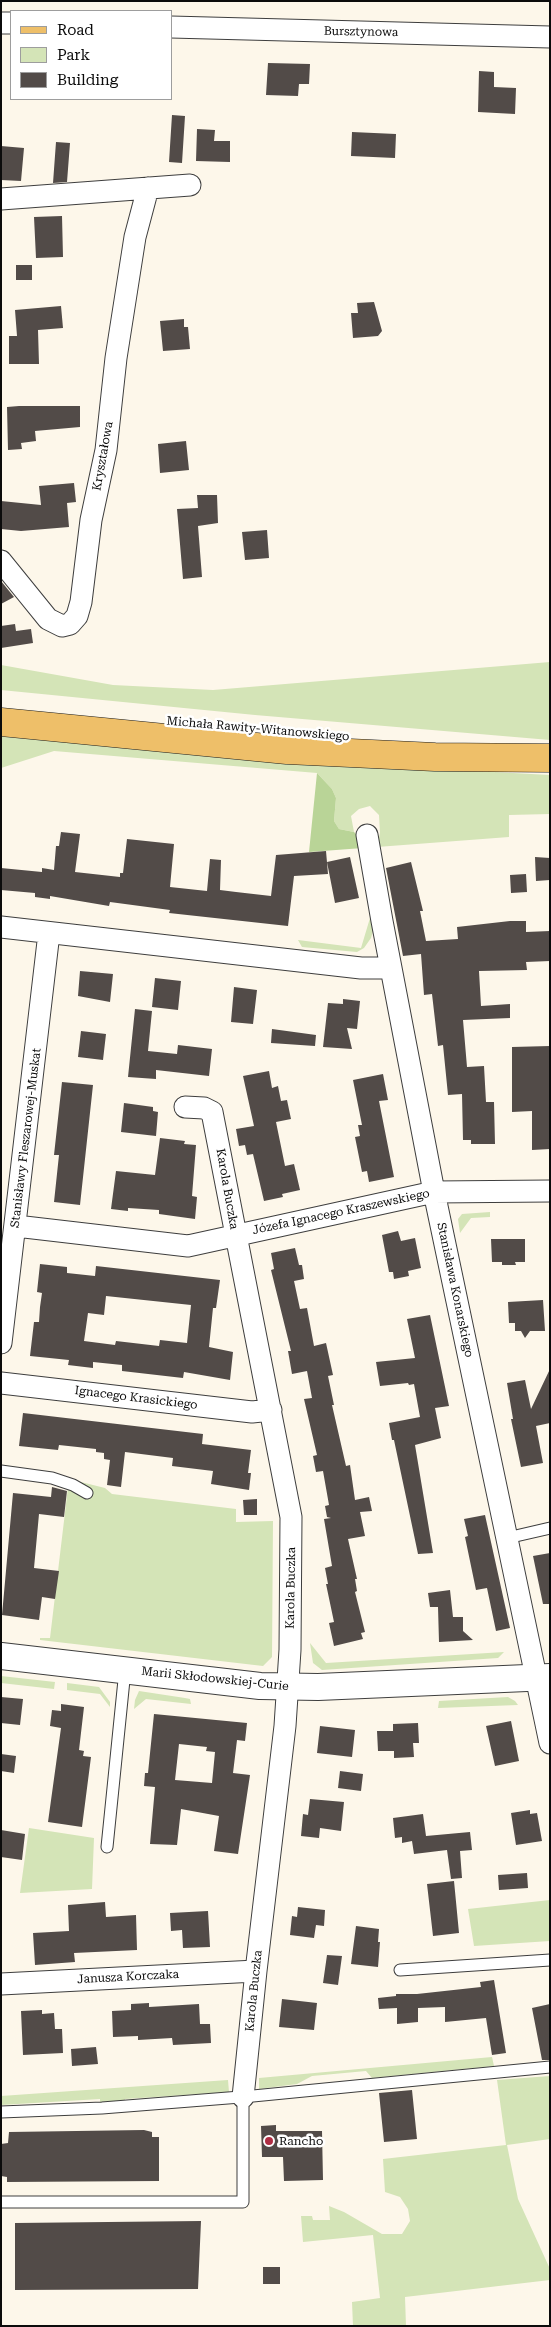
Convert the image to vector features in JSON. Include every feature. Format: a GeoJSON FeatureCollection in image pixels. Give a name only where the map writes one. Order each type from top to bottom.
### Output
{"type":"FeatureCollection","features":[{"type":"Feature","properties":{"kind":"main road","name":"Michała Rawity-Witanowskiego"},"geometry":{"type":"LineString","coordinates":[[1,704],[436,745],[514,756]]}},
{"type":"Feature","properties":{"kind":"main road","name":"Michała Rawity-Witanowskiego"},"geometry":{"type":"LineString","coordinates":[[1,722],[287,750],[434,757],[514,756],[550,758]]}},
{"type":"Feature","properties":{"kind":"street","name":"Bursztynowa"},"geometry":{"type":"LineString","coordinates":[[172,27],[550,37]]}},
{"type":"Feature","properties":{"kind":"street"},"geometry":{"type":"LineString","coordinates":[[1,199],[190,185]]}},
{"type":"Feature","properties":{"kind":"street","name":"Kryształowa"},"geometry":{"type":"LineString","coordinates":[[1,561],[48,619],[62,626],[70,624],[77,616],[82,602],[91,520],[106,450],[116,358],[135,237],[148,188]]}},
{"type":"Feature","properties":{"kind":"street","name":"Stanisława Konarskiego"},"geometry":{"type":"LineString","coordinates":[[367,836],[390,968],[434,1192],[507,1538],[543,1678],[550,1743]]}},
{"type":"Feature","properties":{"kind":"street"},"geometry":{"type":"LineString","coordinates":[[1,927],[361,968],[390,968]]}},
{"type":"Feature","properties":{"kind":"street","name":"Stanisławy Fleszarowej-Muskat"},"geometry":{"type":"LineString","coordinates":[[1,1343],[49,933]]}},
{"type":"Feature","properties":{"kind":"street","name":"Karola Buczka"},"geometry":{"type":"LineString","coordinates":[[185,1107],[204,1108],[212,1112],[291,1517],[284,1734],[243,2097]]}},
{"type":"Feature","properties":{"kind":"street","name":"Józefa Ignacego Kraszewskiego"},"geometry":{"type":"LineString","coordinates":[[16,1226],[182,1247],[434,1192],[550,1190]]}},
{"type":"Feature","properties":{"kind":"street","name":"Ignacego Krasickiego"},"geometry":{"type":"LineString","coordinates":[[1,1383],[252,1412],[271,1410]]}},
{"type":"Feature","properties":{"kind":"street","name":"Marii Skłodowskiej-Curie"},"geometry":{"type":"LineString","coordinates":[[1,1656],[260,1686],[287,1687],[543,1678]]}},
{"type":"Feature","properties":{"kind":"street","name":"Janusza Korczaka"},"geometry":{"type":"LineString","coordinates":[[1,1984],[256,1971]]}},
{"type":"Feature","properties":{"kind":"lane"},"geometry":{"type":"LineString","coordinates":[[1,1471],[52,1478],[73,1485],[87,1493]]}},
{"type":"Feature","properties":{"kind":"lane"},"geometry":{"type":"LineString","coordinates":[[507,1538],[550,1528]]}},
{"type":"Feature","properties":{"kind":"lane"},"geometry":{"type":"LineString","coordinates":[[107,1847],[125,1670]]}},
{"type":"Feature","properties":{"kind":"lane"},"geometry":{"type":"LineString","coordinates":[[400,1970],[550,1960]]}},
{"type":"Feature","properties":{"kind":"lane"},"geometry":{"type":"LineString","coordinates":[[1,2112],[102,2108],[243,2097],[550,2067]]}},
{"type":"Feature","properties":{"kind":"lane"},"geometry":{"type":"LineString","coordinates":[[1,2202],[244,2202],[243,2097]]}},
{"type":"Feature","properties":{"kind":"green space"},"geometry":{"type":"Polygon","coordinates":[[[550,662],[550,740],[255,715],[1,690],[1,665],[113,685],[213,690],[550,662]]]}},
{"type":"Feature","properties":{"kind":"green space"},"geometry":{"type":"Polygon","coordinates":[[[1,734],[457,770],[550,775],[550,814],[509,815],[509,837],[377,847],[380,833],[379,815],[370,806],[359,809],[351,816],[354,832],[339,829],[334,821],[336,798],[332,789],[317,773],[54,751],[1,768],[1,734]]]}},
{"type":"Feature","properties":{"kind":"green space"},"geometry":{"type":"Polygon","coordinates":[[[317,773],[332,789],[336,798],[334,821],[339,829],[354,832],[360,838],[363,848],[309,852],[317,773]]]}},
{"type":"Feature","properties":{"kind":"green space"},"geometry":{"type":"Polygon","coordinates":[[[370,918],[373,931],[371,938],[364,948],[357,952],[302,947],[298,940],[361,948],[370,918]]]}},
{"type":"Feature","properties":{"kind":"green space"},"geometry":{"type":"Polygon","coordinates":[[[490,1212],[490,1217],[471,1218],[460,1233],[458,1219],[462,1214],[490,1212]]]}},
{"type":"Feature","properties":{"kind":"green space"},"geometry":{"type":"Polygon","coordinates":[[[69,1479],[105,1488],[112,1494],[236,1509],[236,1522],[273,1521],[272,1657],[263,1666],[40,1640],[40,1638],[50,1638],[69,1479]]]}},
{"type":"Feature","properties":{"kind":"green space"},"geometry":{"type":"Polygon","coordinates":[[[310,1643],[326,1663],[504,1652],[498,1658],[322,1670],[313,1663],[310,1643]]]}},
{"type":"Feature","properties":{"kind":"green space"},"geometry":{"type":"Polygon","coordinates":[[[1,1676],[55,1682],[54,1689],[1,1683],[1,1676]]]}},
{"type":"Feature","properties":{"kind":"green space"},"geometry":{"type":"Polygon","coordinates":[[[67,1683],[99,1687],[110,1702],[110,1707],[100,1694],[67,1690],[67,1683]]]}},
{"type":"Feature","properties":{"kind":"green space"},"geometry":{"type":"Polygon","coordinates":[[[139,1691],[190,1699],[191,1704],[146,1699],[134,1709],[139,1691]]]}},
{"type":"Feature","properties":{"kind":"green space"},"geometry":{"type":"Polygon","coordinates":[[[508,1697],[518,1705],[438,1708],[439,1701],[508,1697]]]}},
{"type":"Feature","properties":{"kind":"green space"},"geometry":{"type":"Polygon","coordinates":[[[29,1828],[94,1838],[92,1889],[20,1893],[29,1828]]]}},
{"type":"Feature","properties":{"kind":"green space"},"geometry":{"type":"Polygon","coordinates":[[[550,1900],[550,1941],[474,1946],[468,1909],[550,1900]]]}},
{"type":"Feature","properties":{"kind":"green space"},"geometry":{"type":"Polygon","coordinates":[[[492,2057],[494,2066],[372,2078],[366,2071],[312,2076],[297,2084],[259,2089],[259,2078],[492,2057]]]}},
{"type":"Feature","properties":{"kind":"green space"},"geometry":{"type":"Polygon","coordinates":[[[550,2076],[550,2139],[507,2145],[518,2199],[550,2269],[550,2280],[405,2297],[406,2326],[353,2326],[352,2302],[380,2298],[373,2235],[303,2242],[301,2216],[312,2216],[313,2220],[330,2220],[329,2206],[344,2212],[382,2234],[402,2234],[410,2221],[408,2209],[400,2197],[385,2192],[383,2159],[506,2145],[497,2080],[550,2076]]]}},
{"type":"Feature","properties":{"kind":"green space"},"geometry":{"type":"Polygon","coordinates":[[[228,2080],[229,2092],[125,2099],[125,2101],[100,2102],[100,2099],[1,2105],[1,2096],[228,2080]]]}},
{"type":"Feature","properties":{"kind":"building"},"geometry":{"type":"Polygon","coordinates":[[[268,63],[310,64],[309,84],[299,84],[298,96],[266,95],[268,63]]]}},
{"type":"Feature","properties":{"kind":"building"},"geometry":{"type":"Polygon","coordinates":[[[479,71],[494,72],[494,87],[516,88],[515,114],[478,112],[479,71]]]}},
{"type":"Feature","properties":{"kind":"building"},"geometry":{"type":"Polygon","coordinates":[[[172,115],[185,116],[182,163],[169,162],[172,115]]]}},
{"type":"Feature","properties":{"kind":"building"},"geometry":{"type":"Polygon","coordinates":[[[197,129],[215,130],[214,141],[230,141],[230,162],[196,161],[197,129]]]}},
{"type":"Feature","properties":{"kind":"building"},"geometry":{"type":"Polygon","coordinates":[[[352,132],[396,134],[395,158],[351,156],[352,132]]]}},
{"type":"Feature","properties":{"kind":"building"},"geometry":{"type":"Polygon","coordinates":[[[56,142],[70,143],[67,182],[53,183],[56,142]]]}},
{"type":"Feature","properties":{"kind":"building"},"geometry":{"type":"Polygon","coordinates":[[[1,146],[24,148],[21,181],[1,180],[1,146]]]}},
{"type":"Feature","properties":{"kind":"building"},"geometry":{"type":"Polygon","coordinates":[[[62,216],[63,257],[36,258],[34,217],[62,216]]]}},
{"type":"Feature","properties":{"kind":"building"},"geometry":{"type":"Polygon","coordinates":[[[16,265],[32,265],[32,280],[16,280],[16,265]]]}},
{"type":"Feature","properties":{"kind":"building"},"geometry":{"type":"Polygon","coordinates":[[[374,302],[382,331],[378,336],[353,338],[351,313],[358,313],[357,303],[374,302]]]}},
{"type":"Feature","properties":{"kind":"building"},"geometry":{"type":"Polygon","coordinates":[[[61,306],[63,328],[38,330],[39,364],[9,364],[9,336],[17,336],[15,310],[61,306]]]}},
{"type":"Feature","properties":{"kind":"building"},"geometry":{"type":"Polygon","coordinates":[[[184,319],[184,327],[188,327],[190,349],[163,351],[160,321],[184,319]]]}},
{"type":"Feature","properties":{"kind":"building"},"geometry":{"type":"Polygon","coordinates":[[[80,406],[80,427],[35,431],[36,441],[21,443],[22,449],[8,450],[7,407],[80,406]]]}},
{"type":"Feature","properties":{"kind":"building"},"geometry":{"type":"Polygon","coordinates":[[[186,441],[189,470],[160,473],[158,444],[186,441]]]}},
{"type":"Feature","properties":{"kind":"building"},"geometry":{"type":"Polygon","coordinates":[[[74,483],[76,502],[67,503],[69,527],[21,531],[1,529],[1,501],[41,505],[39,486],[74,483]]]}},
{"type":"Feature","properties":{"kind":"building"},"geometry":{"type":"Polygon","coordinates":[[[197,495],[217,495],[218,523],[198,526],[202,577],[183,579],[177,509],[198,508],[197,495]]]}},
{"type":"Feature","properties":{"kind":"building"},"geometry":{"type":"Polygon","coordinates":[[[267,530],[269,558],[245,560],[242,532],[267,530]]]}},
{"type":"Feature","properties":{"kind":"building"},"geometry":{"type":"Polygon","coordinates":[[[1,581],[14,597],[1,604],[1,581]]]}},
{"type":"Feature","properties":{"kind":"building"},"geometry":{"type":"Polygon","coordinates":[[[15,624],[16,631],[31,629],[33,643],[1,648],[1,626],[15,624]]]}},
{"type":"Feature","properties":{"kind":"building"},"geometry":{"type":"Polygon","coordinates":[[[61,832],[80,834],[75,872],[120,877],[120,873],[123,873],[127,839],[174,844],[170,887],[207,891],[210,859],[221,860],[220,890],[271,896],[276,855],[326,851],[328,874],[294,876],[288,926],[169,913],[170,910],[110,902],[109,906],[50,896],[50,899],[35,897],[35,893],[1,890],[1,868],[42,872],[42,868],[54,870],[56,846],[59,846],[61,832]]]}},
{"type":"Feature","properties":{"kind":"building"},"geometry":{"type":"Polygon","coordinates":[[[350,857],[359,898],[335,903],[327,862],[350,857]]]}},
{"type":"Feature","properties":{"kind":"building"},"geometry":{"type":"Polygon","coordinates":[[[535,857],[550,858],[550,880],[536,881],[535,857]]]}},
{"type":"Feature","properties":{"kind":"building"},"geometry":{"type":"Polygon","coordinates":[[[411,862],[423,911],[420,911],[426,941],[458,939],[457,927],[510,921],[526,921],[526,932],[550,931],[550,961],[526,962],[527,970],[479,971],[481,1006],[510,1004],[510,1018],[463,1020],[467,1067],[484,1066],[486,1102],[494,1102],[495,1144],[471,1144],[471,1140],[463,1140],[462,1094],[448,1095],[443,1045],[438,1046],[432,994],[424,995],[421,954],[403,956],[386,868],[411,862]]]}},
{"type":"Feature","properties":{"kind":"building"},"geometry":{"type":"Polygon","coordinates":[[[526,874],[527,892],[511,893],[510,875],[526,874]]]}},
{"type":"Feature","properties":{"kind":"building"},"geometry":{"type":"Polygon","coordinates":[[[80,971],[113,974],[110,1002],[78,996],[80,971]]]}},
{"type":"Feature","properties":{"kind":"building"},"geometry":{"type":"Polygon","coordinates":[[[155,978],[181,981],[178,1010],[152,1007],[155,978]]]}},
{"type":"Feature","properties":{"kind":"building"},"geometry":{"type":"Polygon","coordinates":[[[234,987],[257,990],[253,1024],[231,1022],[234,987]]]}},
{"type":"Feature","properties":{"kind":"building"},"geometry":{"type":"Polygon","coordinates":[[[343,999],[360,1001],[357,1029],[347,1028],[352,1049],[323,1047],[328,1003],[343,1004],[343,999]]]}},
{"type":"Feature","properties":{"kind":"building"},"geometry":{"type":"Polygon","coordinates":[[[135,1009],[152,1011],[148,1051],[177,1054],[178,1045],[212,1049],[209,1076],[156,1070],[156,1079],[128,1077],[135,1009]]]}},
{"type":"Feature","properties":{"kind":"building"},"geometry":{"type":"Polygon","coordinates":[[[272,1029],[316,1035],[315,1046],[271,1043],[272,1029]]]}},
{"type":"Feature","properties":{"kind":"building"},"geometry":{"type":"Polygon","coordinates":[[[81,1031],[106,1034],[103,1060],[78,1057],[81,1031]]]}},
{"type":"Feature","properties":{"kind":"building"},"geometry":{"type":"Polygon","coordinates":[[[550,1046],[550,1149],[532,1150],[532,1111],[512,1112],[512,1047],[550,1046]]]}},
{"type":"Feature","properties":{"kind":"building"},"geometry":{"type":"Polygon","coordinates":[[[269,1071],[272,1088],[278,1086],[281,1101],[287,1100],[291,1119],[276,1122],[285,1166],[294,1164],[300,1190],[282,1194],[283,1197],[264,1201],[253,1154],[247,1155],[245,1145],[239,1146],[236,1129],[254,1126],[243,1076],[269,1071]]]}},
{"type":"Feature","properties":{"kind":"building"},"geometry":{"type":"Polygon","coordinates":[[[383,1074],[388,1100],[379,1101],[394,1177],[369,1182],[367,1171],[362,1172],[355,1137],[360,1136],[358,1125],[362,1125],[353,1080],[383,1074]]]}},
{"type":"Feature","properties":{"kind":"building"},"geometry":{"type":"Polygon","coordinates":[[[62,1082],[93,1085],[80,1205],[54,1202],[59,1155],[54,1155],[62,1082]]]}},
{"type":"Feature","properties":{"kind":"building"},"geometry":{"type":"Polygon","coordinates":[[[124,1103],[153,1107],[153,1111],[158,1112],[156,1136],[121,1132],[124,1103]]]}},
{"type":"Feature","properties":{"kind":"building"},"geometry":{"type":"Polygon","coordinates":[[[160,1138],[185,1141],[184,1144],[196,1145],[192,1196],[197,1197],[195,1219],[159,1214],[159,1210],[128,1208],[128,1211],[111,1209],[116,1171],[155,1175],[160,1138]]]}},
{"type":"Feature","properties":{"kind":"building"},"geometry":{"type":"Polygon","coordinates":[[[398,1231],[401,1241],[415,1238],[421,1268],[408,1271],[409,1276],[394,1279],[393,1272],[389,1272],[382,1235],[398,1231]]]}},
{"type":"Feature","properties":{"kind":"building"},"geometry":{"type":"Polygon","coordinates":[[[491,1239],[525,1239],[525,1262],[515,1262],[516,1265],[502,1265],[502,1262],[492,1262],[491,1239]]]}},
{"type":"Feature","properties":{"kind":"building"},"geometry":{"type":"Polygon","coordinates":[[[295,1248],[299,1265],[302,1265],[304,1279],[294,1281],[300,1309],[307,1308],[314,1346],[326,1343],[333,1375],[328,1376],[334,1405],[332,1405],[346,1466],[350,1465],[355,1500],[369,1497],[372,1511],[360,1512],[365,1536],[348,1539],[357,1579],[355,1579],[357,1591],[355,1592],[365,1632],[361,1633],[363,1639],[334,1646],[329,1623],[334,1622],[326,1584],[328,1584],[325,1568],[332,1566],[324,1519],[331,1518],[327,1517],[325,1506],[329,1505],[323,1471],[316,1472],[313,1456],[317,1455],[304,1399],[312,1398],[307,1371],[292,1374],[288,1351],[291,1351],[271,1270],[274,1269],[271,1253],[295,1248]]]}},
{"type":"Feature","properties":{"kind":"building"},"geometry":{"type":"Polygon","coordinates":[[[40,1264],[67,1267],[67,1273],[95,1276],[96,1266],[220,1280],[216,1308],[213,1308],[209,1347],[233,1352],[230,1380],[184,1372],[183,1378],[122,1371],[122,1365],[93,1362],[93,1368],[68,1365],[69,1360],[30,1356],[34,1322],[39,1322],[42,1293],[37,1292],[40,1264]],[[106,1296],[104,1315],[88,1313],[84,1341],[115,1345],[116,1341],[159,1346],[160,1340],[187,1343],[191,1305],[106,1296]]]}},
{"type":"Feature","properties":{"kind":"building"},"geometry":{"type":"Polygon","coordinates":[[[543,1300],[545,1331],[530,1331],[525,1338],[521,1331],[515,1331],[515,1323],[509,1323],[508,1302],[543,1300]]]}},
{"type":"Feature","properties":{"kind":"building"},"geometry":{"type":"Polygon","coordinates":[[[430,1315],[449,1406],[435,1408],[441,1438],[415,1445],[433,1553],[418,1554],[389,1423],[420,1417],[414,1384],[380,1386],[376,1362],[415,1358],[407,1319],[430,1315]]]}},
{"type":"Feature","properties":{"kind":"building"},"geometry":{"type":"Polygon","coordinates":[[[550,1369],[550,1423],[536,1426],[543,1463],[521,1467],[511,1419],[513,1419],[507,1383],[525,1380],[531,1409],[550,1369]]]}},
{"type":"Feature","properties":{"kind":"building"},"geometry":{"type":"Polygon","coordinates":[[[23,1413],[203,1434],[202,1444],[251,1450],[248,1473],[251,1473],[249,1490],[211,1484],[213,1471],[172,1466],[173,1458],[125,1452],[121,1487],[107,1485],[110,1460],[104,1459],[104,1453],[96,1452],[96,1449],[59,1445],[58,1450],[19,1446],[23,1413]]]}},
{"type":"Feature","properties":{"kind":"building"},"geometry":{"type":"Polygon","coordinates":[[[52,1487],[67,1491],[64,1517],[39,1514],[34,1568],[59,1571],[55,1599],[42,1597],[39,1620],[2,1615],[13,1493],[51,1497],[52,1487]]]}},
{"type":"Feature","properties":{"kind":"building"},"geometry":{"type":"Polygon","coordinates":[[[257,1499],[257,1515],[244,1515],[243,1500],[257,1499]]]}},
{"type":"Feature","properties":{"kind":"building"},"geometry":{"type":"Polygon","coordinates":[[[485,1515],[510,1628],[496,1631],[487,1588],[476,1590],[465,1537],[468,1536],[464,1519],[485,1515]]]}},
{"type":"Feature","properties":{"kind":"building"},"geometry":{"type":"Polygon","coordinates":[[[550,1553],[550,1604],[543,1604],[533,1556],[550,1553]]]}},
{"type":"Feature","properties":{"kind":"building"},"geometry":{"type":"Polygon","coordinates":[[[450,1590],[453,1617],[463,1617],[463,1631],[473,1640],[439,1642],[438,1607],[430,1607],[428,1593],[450,1590]]]}},
{"type":"Feature","properties":{"kind":"building"},"geometry":{"type":"Polygon","coordinates":[[[1,1697],[23,1699],[20,1725],[1,1723],[1,1697]]]}},
{"type":"Feature","properties":{"kind":"building"},"geometry":{"type":"Polygon","coordinates":[[[61,1704],[84,1707],[79,1750],[84,1751],[83,1756],[91,1757],[82,1827],[48,1822],[61,1728],[50,1726],[52,1710],[61,1711],[61,1704]]]}},
{"type":"Feature","properties":{"kind":"building"},"geometry":{"type":"Polygon","coordinates":[[[154,1714],[247,1723],[245,1741],[237,1740],[233,1773],[250,1775],[238,1854],[214,1851],[219,1816],[181,1809],[177,1845],[150,1844],[155,1787],[144,1786],[145,1773],[148,1773],[154,1714]],[[179,1744],[175,1780],[212,1783],[215,1752],[206,1751],[207,1747],[179,1744]]]}},
{"type":"Feature","properties":{"kind":"building"},"geometry":{"type":"Polygon","coordinates":[[[511,1721],[519,1761],[495,1766],[486,1726],[511,1721]]]}},
{"type":"Feature","properties":{"kind":"building"},"geometry":{"type":"Polygon","coordinates":[[[418,1723],[419,1743],[413,1743],[414,1757],[394,1758],[394,1751],[378,1751],[377,1731],[393,1731],[393,1724],[418,1723]]]}},
{"type":"Feature","properties":{"kind":"building"},"geometry":{"type":"Polygon","coordinates":[[[320,1726],[355,1730],[352,1757],[317,1753],[320,1726]]]}},
{"type":"Feature","properties":{"kind":"building"},"geometry":{"type":"Polygon","coordinates":[[[1,1754],[16,1756],[14,1773],[1,1771],[1,1754]]]}},
{"type":"Feature","properties":{"kind":"building"},"geometry":{"type":"Polygon","coordinates":[[[340,1771],[363,1774],[361,1791],[338,1788],[340,1771]]]}},
{"type":"Feature","properties":{"kind":"building"},"geometry":{"type":"Polygon","coordinates":[[[310,1799],[344,1802],[341,1831],[320,1828],[319,1838],[301,1836],[303,1814],[308,1815],[310,1799]]]}},
{"type":"Feature","properties":{"kind":"building"},"geometry":{"type":"Polygon","coordinates":[[[530,1810],[530,1814],[537,1813],[542,1841],[516,1845],[511,1813],[530,1810]]]}},
{"type":"Feature","properties":{"kind":"building"},"geometry":{"type":"Polygon","coordinates":[[[423,1814],[426,1836],[470,1832],[472,1850],[460,1851],[462,1878],[451,1879],[447,1850],[414,1854],[412,1841],[402,1843],[402,1837],[395,1838],[393,1818],[423,1814]]]}},
{"type":"Feature","properties":{"kind":"building"},"geometry":{"type":"Polygon","coordinates":[[[1,1830],[25,1834],[22,1860],[1,1857],[1,1830]]]}},
{"type":"Feature","properties":{"kind":"building"},"geometry":{"type":"Polygon","coordinates":[[[527,1873],[528,1888],[499,1890],[498,1875],[527,1873]]]}},
{"type":"Feature","properties":{"kind":"building"},"geometry":{"type":"Polygon","coordinates":[[[454,1881],[459,1933],[433,1936],[427,1884],[454,1881]]]}},
{"type":"Feature","properties":{"kind":"building"},"geometry":{"type":"Polygon","coordinates":[[[105,1902],[106,1917],[136,1915],[137,1950],[74,1953],[75,1962],[35,1965],[33,1933],[69,1931],[68,1905],[105,1902]]]}},
{"type":"Feature","properties":{"kind":"building"},"geometry":{"type":"Polygon","coordinates":[[[298,1907],[325,1910],[324,1926],[316,1925],[314,1938],[290,1935],[292,1916],[297,1917],[298,1907]]]}},
{"type":"Feature","properties":{"kind":"building"},"geometry":{"type":"Polygon","coordinates":[[[208,1911],[210,1947],[183,1948],[182,1930],[171,1931],[170,1913],[208,1911]]]}},
{"type":"Feature","properties":{"kind":"building"},"geometry":{"type":"Polygon","coordinates":[[[356,1926],[379,1929],[378,1967],[351,1964],[356,1926]]]}},
{"type":"Feature","properties":{"kind":"building"},"geometry":{"type":"Polygon","coordinates":[[[327,1955],[342,1956],[338,1985],[323,1983],[327,1955]]]}},
{"type":"Feature","properties":{"kind":"building"},"geometry":{"type":"Polygon","coordinates":[[[494,1980],[506,2053],[492,2055],[486,2018],[445,2022],[445,2007],[418,2008],[418,2022],[397,2024],[397,2008],[379,2009],[378,1998],[396,1996],[396,1994],[417,1994],[481,1987],[480,1982],[494,1980]]]}},
{"type":"Feature","properties":{"kind":"building"},"geometry":{"type":"Polygon","coordinates":[[[282,1999],[317,2003],[314,2030],[279,2027],[282,1999]]]}},
{"type":"Feature","properties":{"kind":"building"},"geometry":{"type":"Polygon","coordinates":[[[149,2003],[149,2007],[199,2004],[200,2024],[210,2024],[211,2043],[173,2045],[172,2038],[138,2040],[138,2036],[113,2037],[112,2011],[131,2010],[131,2004],[149,2003]]]}},
{"type":"Feature","properties":{"kind":"building"},"geometry":{"type":"Polygon","coordinates":[[[550,2004],[550,2060],[542,2060],[532,2008],[550,2004]]]}},
{"type":"Feature","properties":{"kind":"building"},"geometry":{"type":"Polygon","coordinates":[[[42,2010],[42,2014],[54,2013],[55,2029],[62,2029],[63,2053],[23,2055],[21,2011],[42,2010]]]}},
{"type":"Feature","properties":{"kind":"building"},"geometry":{"type":"Polygon","coordinates":[[[96,2047],[98,2064],[72,2066],[71,2049],[96,2047]]]}},
{"type":"Feature","properties":{"kind":"building"},"geometry":{"type":"Polygon","coordinates":[[[412,2090],[417,2139],[384,2142],[379,2093],[412,2090]]]}},
{"type":"Feature","properties":{"kind":"building"},"geometry":{"type":"Polygon","coordinates":[[[276,2125],[276,2131],[322,2131],[323,2180],[284,2181],[283,2157],[262,2157],[261,2126],[276,2125]]]}},
{"type":"Feature","properties":{"kind":"building"},"geometry":{"type":"Polygon","coordinates":[[[144,2130],[152,2132],[152,2137],[159,2137],[159,2181],[7,2182],[7,2177],[1,2176],[1,2144],[8,2143],[9,2132],[144,2130]]]}},
{"type":"Feature","properties":{"kind":"building"},"geometry":{"type":"Polygon","coordinates":[[[201,2221],[198,2289],[15,2290],[15,2223],[201,2221]]]}},
{"type":"Feature","properties":{"kind":"building"},"geometry":{"type":"Polygon","coordinates":[[[263,2267],[280,2267],[280,2284],[263,2284],[263,2267]]]}},
{"type":"Feature","properties":{"kind":"place","name":"Rancho"},"geometry":{"type":"Point","coordinates":[269,2141]}}]}
